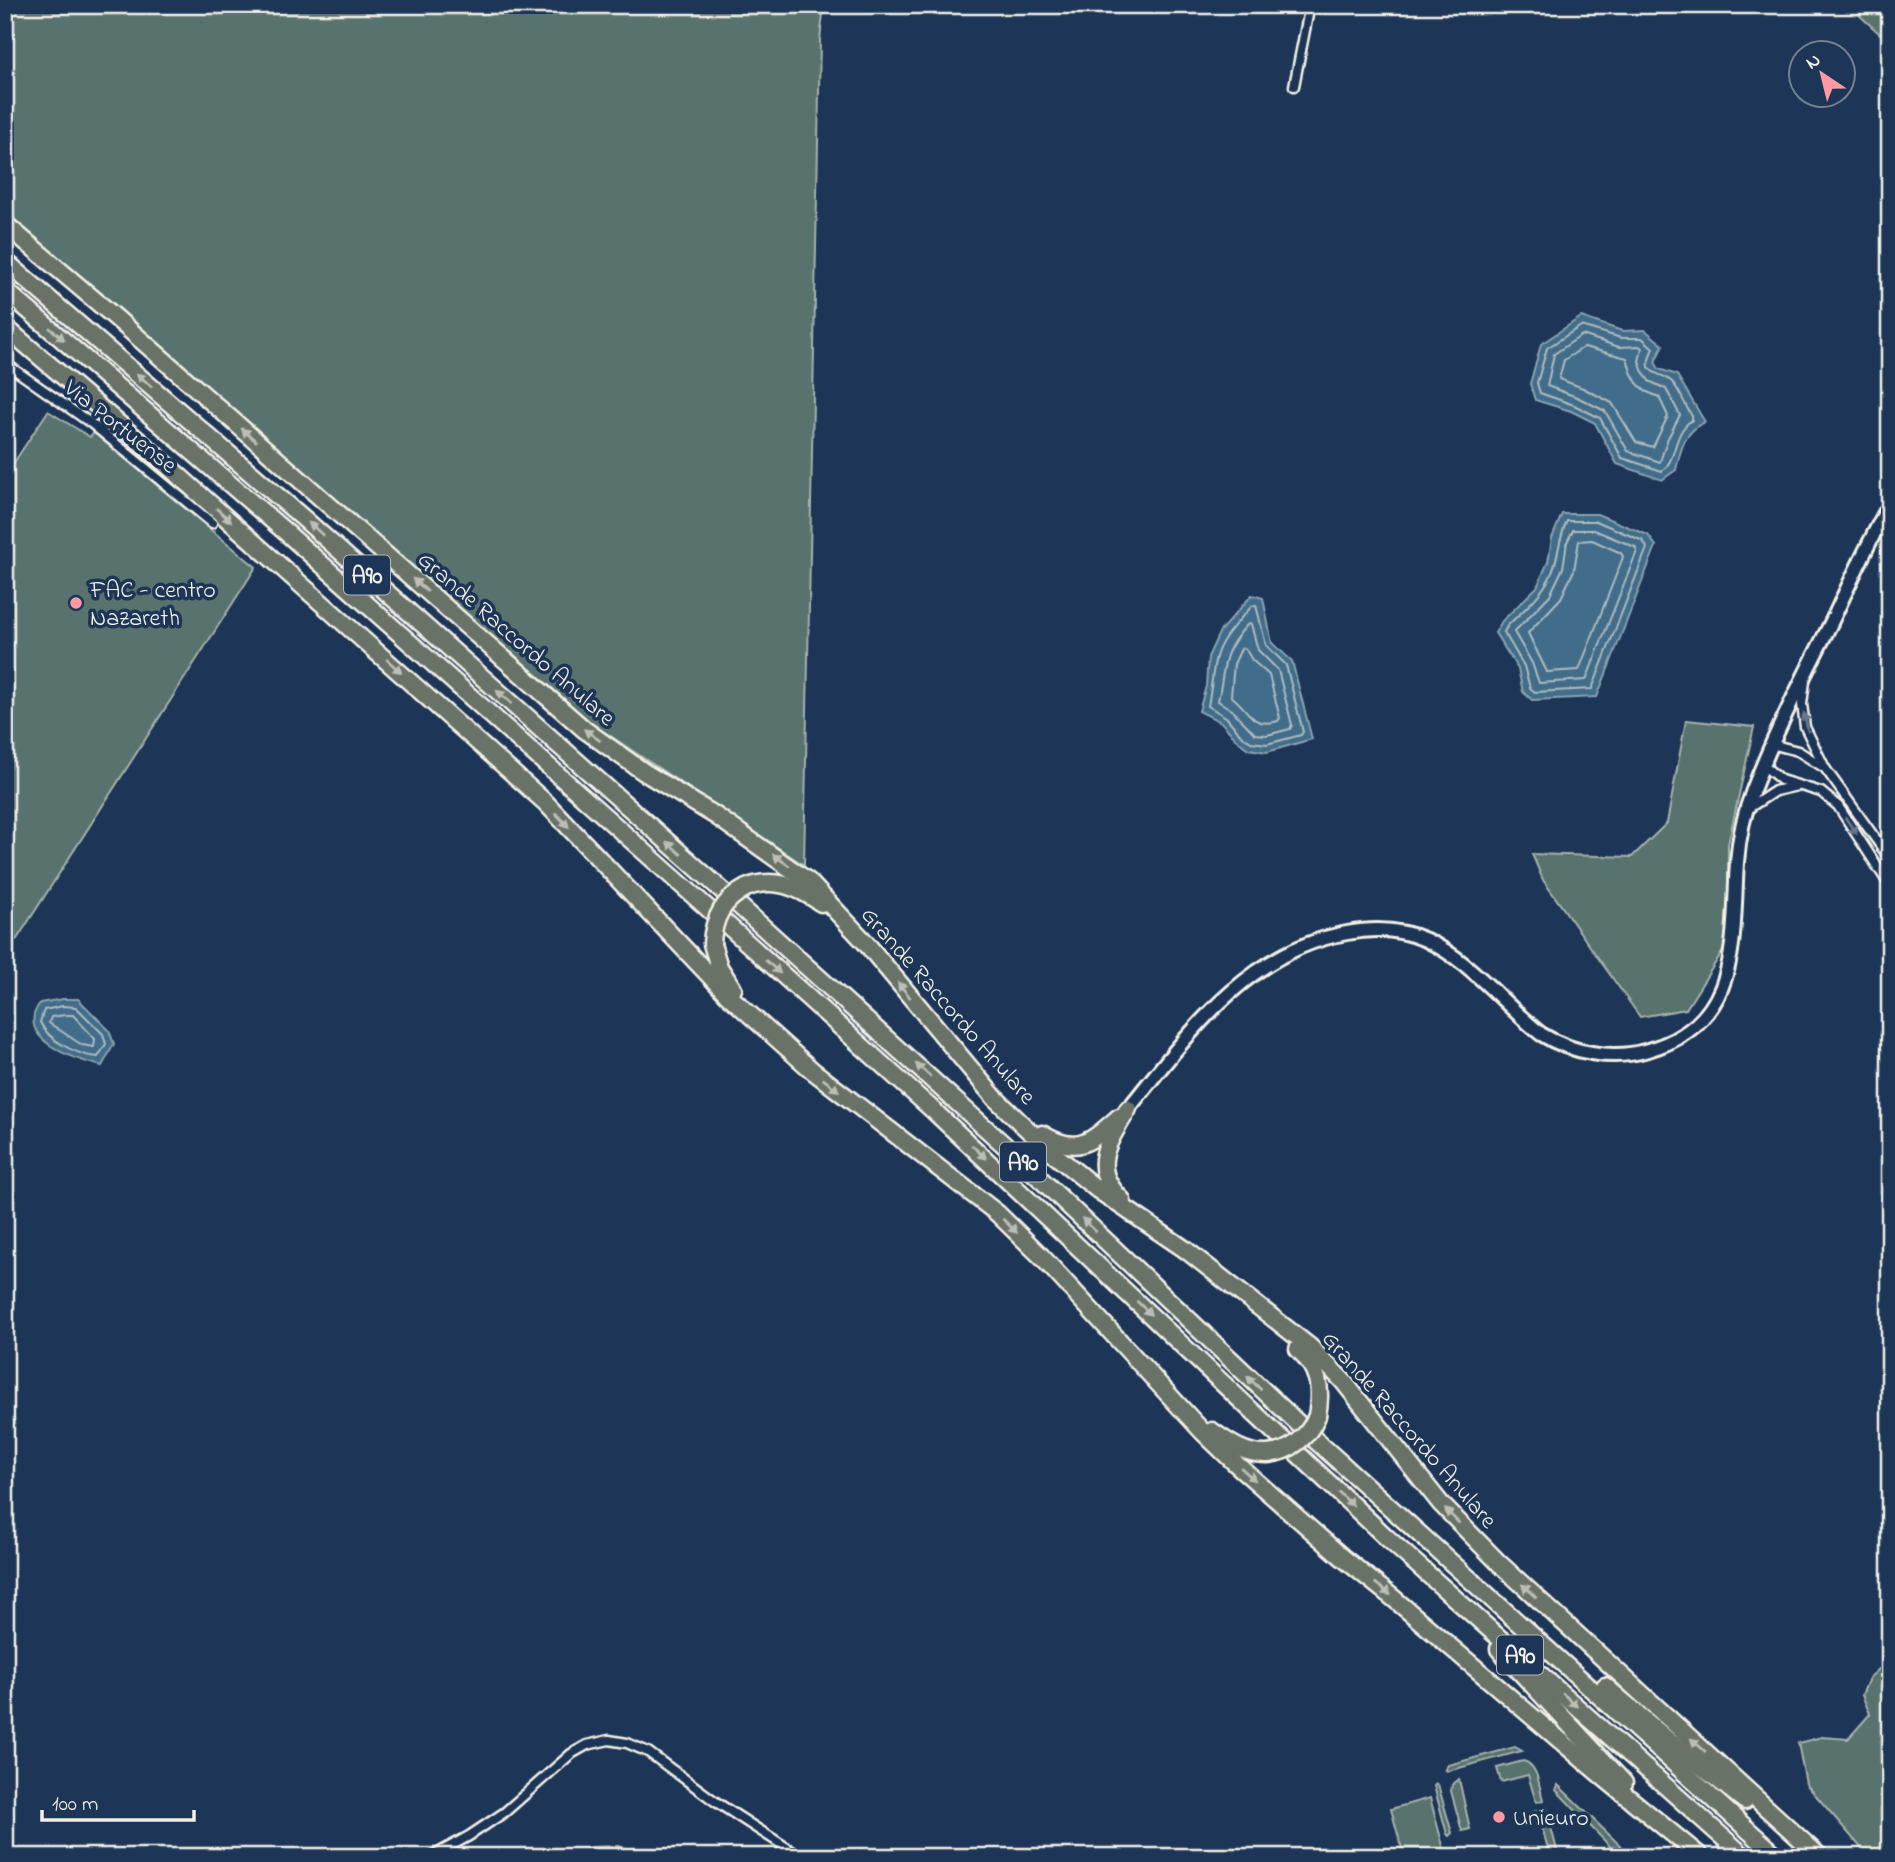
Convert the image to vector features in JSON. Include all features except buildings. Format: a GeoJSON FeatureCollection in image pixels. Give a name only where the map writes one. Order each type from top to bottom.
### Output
{"type":"FeatureCollection","features":[{"type":"Feature","properties":{"kind":"highway","name":"Grande Raccordo Anulare"},"geometry":{"type":"LineString","coordinates":[[5,225],[217,406],[585,730],[643,772],[716,816],[787,864],[808,881],[865,942],[995,1098],[1055,1155],[1087,1181],[1186,1250],[1310,1347],[1343,1381],[1441,1504],[1500,1564],[1818,1857]]}},
{"type":"Feature","properties":{"kind":"highway","name":"A90"},"geometry":{"type":"LineString","coordinates":[[5,261],[303,518],[730,898],[1012,1152],[1308,1433],[1779,1857]]}},
{"type":"Feature","properties":{"kind":"highway","name":"A90"},"geometry":{"type":"LineString","coordinates":[[5,290],[288,534],[934,1111],[1291,1448],[1745,1857]]}},
{"type":"Feature","properties":{"kind":"highway"},"geometry":{"type":"LineString","coordinates":[[5,327],[159,458],[546,803],[728,995],[813,1071],[997,1213],[1041,1256],[1235,1463],[1602,1776],[1703,1857]]}},
{"type":"Feature","properties":{"kind":"highway"},"geometry":{"type":"LineString","coordinates":[[779,1040],[724,977],[717,963],[712,944],[714,926],[719,912],[729,900],[746,887],[768,882],[792,887],[824,906],[865,942]]}},
{"type":"Feature","properties":{"kind":"highway"},"geometry":{"type":"LineString","coordinates":[[995,1098],[1028,1136],[1073,1177],[1241,1301],[1303,1354],[1318,1377],[1320,1389],[1317,1416],[1301,1440],[1284,1450],[1268,1454],[1255,1454],[1240,1449],[1182,1409]]}},
{"type":"Feature","properties":{"kind":"highway"},"geometry":{"type":"LineString","coordinates":[[995,1098],[1043,1134],[1065,1146],[1088,1141],[1128,1109]]}},
{"type":"Feature","properties":{"kind":"highway"},"geometry":{"type":"LineString","coordinates":[[1128,1109],[1104,1154],[1103,1169],[1106,1180],[1124,1200],[1186,1250]]}},
{"type":"Feature","properties":{"kind":"highway"},"geometry":{"type":"LineString","coordinates":[[1435,1580],[1634,1794],[1703,1857]]}},
{"type":"Feature","properties":{"kind":"highway"},"geometry":{"type":"LineString","coordinates":[[1546,1646],[1588,1672],[1670,1741],[1818,1857]]}},
{"type":"Feature","properties":{"kind":"street"},"geometry":{"type":"LineString","coordinates":[[1294,86],[1310,5]]}},
{"type":"Feature","properties":{"kind":"street","name":"Via Portuense"},"geometry":{"type":"LineString","coordinates":[[5,363],[92,424],[212,523]]}},
{"type":"Feature","properties":{"kind":"street"},"geometry":{"type":"LineString","coordinates":[[1128,1109],[1174,1051],[1250,975],[1304,945],[1355,931],[1403,933],[1440,947],[1541,1034],[1568,1047],[1603,1055],[1622,1055],[1644,1052],[1679,1037],[1702,1017],[1718,997],[1728,974],[1734,939],[1737,860],[1745,813],[1770,743],[1890,504]]}},
{"type":"Feature","properties":{"kind":"street"},"geometry":{"type":"LineString","coordinates":[[1806,672],[1802,704],[1805,727],[1825,768],[1890,859]]}},
{"type":"Feature","properties":{"kind":"street"},"geometry":{"type":"LineString","coordinates":[[1770,743],[1798,751],[1825,768]]}},
{"type":"Feature","properties":{"kind":"street"},"geometry":{"type":"LineString","coordinates":[[1763,765],[1781,780],[1821,792],[1838,806],[1890,886]]}},
{"type":"Feature","properties":{"kind":"street"},"geometry":{"type":"LineString","coordinates":[[1745,813],[1767,795],[1800,785]]}},
{"type":"Feature","properties":{"kind":"street"},"geometry":{"type":"LineString","coordinates":[[431,1857],[505,1812],[571,1754],[587,1745],[609,1740],[621,1741],[648,1752],[716,1802],[801,1857]]}},
{"type":"Feature","properties":{"kind":"street"},"geometry":{"type":"LineString","coordinates":[[5,1848],[10,1857]]}},
{"type":"Feature","properties":{"kind":"green space"},"geometry":{"type":"Polygon","coordinates":[[[5,5],[824,5],[820,40],[804,865],[588,721],[5,211],[5,5]]]}},
{"type":"Feature","properties":{"kind":"green space"},"geometry":{"type":"Polygon","coordinates":[[[1848,5],[1890,5],[1890,43],[1848,5]]]}},
{"type":"Feature","properties":{"kind":"green space"},"geometry":{"type":"Polygon","coordinates":[[[48,411],[90,437],[94,433],[256,567],[17,939],[5,947],[5,476],[48,411]]]}},
{"type":"Feature","properties":{"kind":"green space"},"geometry":{"type":"Polygon","coordinates":[[[1686,720],[1754,727],[1728,844],[1728,943],[1686,1009],[1640,1017],[1543,880],[1532,854],[1632,857],[1667,823],[1686,720]]]}},
{"type":"Feature","properties":{"kind":"green space"},"geometry":{"type":"Polygon","coordinates":[[[1879,1669],[1890,1669],[1890,1857],[1869,1857],[1806,1784],[1798,1743],[1822,1737],[1848,1739],[1870,1714],[1862,1695],[1869,1678],[1879,1669]]]}},
{"type":"Feature","properties":{"kind":"green space"},"geometry":{"type":"Polygon","coordinates":[[[1515,1747],[1522,1751],[1445,1770],[1448,1765],[1515,1747]]]}},
{"type":"Feature","properties":{"kind":"green space"},"geometry":{"type":"Polygon","coordinates":[[[1523,1761],[1535,1771],[1543,1800],[1536,1802],[1528,1775],[1501,1782],[1497,1768],[1523,1761]]]}},
{"type":"Feature","properties":{"kind":"green space"},"geometry":{"type":"Polygon","coordinates":[[[1459,1779],[1470,1829],[1462,1831],[1451,1791],[1452,1785],[1459,1779]]]}},
{"type":"Feature","properties":{"kind":"green space"},"geometry":{"type":"Polygon","coordinates":[[[1436,1784],[1452,1833],[1449,1836],[1434,1786],[1436,1784]]]}},
{"type":"Feature","properties":{"kind":"green space"},"geometry":{"type":"Polygon","coordinates":[[[1558,1785],[1632,1857],[1620,1857],[1556,1790],[1558,1785]]]}},
{"type":"Feature","properties":{"kind":"green space"},"geometry":{"type":"Polygon","coordinates":[[[1430,1798],[1446,1857],[1404,1857],[1391,1809],[1430,1798]]]}},
{"type":"Feature","properties":{"kind":"green space"},"geometry":{"type":"Polygon","coordinates":[[[1546,1808],[1558,1854],[1550,1856],[1540,1820],[1532,1821],[1530,1813],[1546,1808]]]}},
{"type":"Feature","properties":{"kind":"green space"},"geometry":{"type":"Polygon","coordinates":[[[618,1846],[632,1851],[638,1857],[571,1857],[590,1847],[618,1846]]]}},
{"type":"Feature","properties":{"kind":"water"},"geometry":{"type":"Polygon","coordinates":[[[1581,317],[1622,331],[1645,330],[1663,345],[1655,362],[1659,369],[1677,375],[1705,422],[1688,436],[1676,470],[1662,480],[1617,464],[1595,423],[1571,411],[1535,400],[1530,384],[1541,344],[1581,317]]]}},
{"type":"Feature","properties":{"kind":"water"},"geometry":{"type":"Polygon","coordinates":[[[1562,514],[1597,514],[1648,535],[1656,546],[1597,697],[1532,700],[1523,692],[1518,669],[1495,633],[1502,621],[1537,587],[1548,562],[1552,538],[1562,514]]]}},
{"type":"Feature","properties":{"kind":"water"},"geometry":{"type":"Polygon","coordinates":[[[1252,595],[1263,598],[1272,643],[1292,661],[1312,739],[1267,752],[1248,749],[1221,722],[1199,711],[1206,686],[1208,657],[1220,631],[1252,595]]]}},
{"type":"Feature","properties":{"kind":"water"},"geometry":{"type":"Polygon","coordinates":[[[78,999],[109,1030],[114,1044],[102,1066],[63,1053],[51,1046],[34,1027],[34,1016],[40,1003],[78,999]]]}},
{"type":"Feature","properties":{"kind":"place","name":"FAC - centro Nazareth"},"geometry":{"type":"Point","coordinates":[76,603]}},
{"type":"Feature","properties":{"kind":"place","name":"Unieuro"},"geometry":{"type":"Point","coordinates":[1499,1817]}}]}
